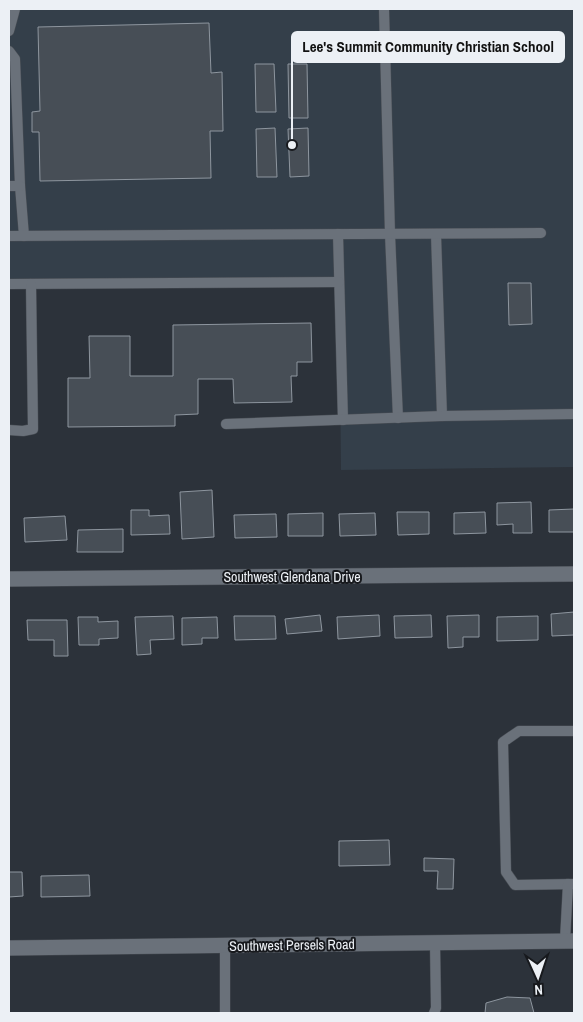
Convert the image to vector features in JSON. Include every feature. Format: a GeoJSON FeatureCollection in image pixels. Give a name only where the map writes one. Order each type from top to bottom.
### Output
{"type":"FeatureCollection","features":[{"type":"Feature","properties":{"kind":"street","name":"Southwest Glendana Drive"},"geometry":{"type":"LineString","coordinates":[[9,579],[574,574]]}},
{"type":"Feature","properties":{"kind":"street","name":"Southwest Persels Road"},"geometry":{"type":"LineString","coordinates":[[9,948],[570,941]]}},
{"type":"Feature","properties":{"kind":"lane"},"geometry":{"type":"LineString","coordinates":[[9,31],[15,9]]}},
{"type":"Feature","properties":{"kind":"lane"},"geometry":{"type":"LineString","coordinates":[[384,9],[390,234],[398,418]]}},
{"type":"Feature","properties":{"kind":"lane"},"geometry":{"type":"LineString","coordinates":[[9,51],[15,59],[24,236]]}},
{"type":"Feature","properties":{"kind":"lane"},"geometry":{"type":"LineString","coordinates":[[9,186],[20,186]]}},
{"type":"Feature","properties":{"kind":"lane"},"geometry":{"type":"LineString","coordinates":[[9,236],[541,233]]}},
{"type":"Feature","properties":{"kind":"lane"},"geometry":{"type":"LineString","coordinates":[[338,234],[343,420]]}},
{"type":"Feature","properties":{"kind":"lane"},"geometry":{"type":"LineString","coordinates":[[436,234],[442,416]]}},
{"type":"Feature","properties":{"kind":"lane"},"geometry":{"type":"LineString","coordinates":[[9,284],[339,282]]}},
{"type":"Feature","properties":{"kind":"lane"},"geometry":{"type":"LineString","coordinates":[[9,430],[23,431],[33,429],[31,284]]}},
{"type":"Feature","properties":{"kind":"lane"},"geometry":{"type":"LineString","coordinates":[[226,424],[442,416],[574,414]]}},
{"type":"Feature","properties":{"kind":"lane"},"geometry":{"type":"LineString","coordinates":[[570,941],[571,884],[515,884],[506,872],[503,742],[519,731],[574,731]]}},
{"type":"Feature","properties":{"kind":"lane"},"geometry":{"type":"LineString","coordinates":[[435,943],[435,1011]]}},
{"type":"Feature","properties":{"kind":"lane"},"geometry":{"type":"LineString","coordinates":[[225,946],[226,1013]]}},
{"type":"Feature","properties":{"kind":"shaded area"},"geometry":{"type":"Polygon","coordinates":[[[9,9],[574,9],[574,467],[341,470],[339,282],[9,285],[9,9]]]}},
{"type":"Feature","properties":{"kind":"building"},"geometry":{"type":"Polygon","coordinates":[[[209,23],[211,73],[222,72],[223,131],[210,131],[211,178],[40,181],[39,132],[32,132],[32,112],[40,111],[38,27],[209,23]]]}},
{"type":"Feature","properties":{"kind":"building"},"geometry":{"type":"Polygon","coordinates":[[[255,64],[274,64],[276,112],[256,112],[255,64]]]}},
{"type":"Feature","properties":{"kind":"building"},"geometry":{"type":"Polygon","coordinates":[[[288,64],[307,64],[308,118],[289,118],[288,64]]]}},
{"type":"Feature","properties":{"kind":"building"},"geometry":{"type":"Polygon","coordinates":[[[275,128],[277,177],[257,177],[256,129],[275,128]]]}},
{"type":"Feature","properties":{"kind":"building"},"geometry":{"type":"Polygon","coordinates":[[[308,128],[309,176],[290,177],[288,129],[308,128]]]}},
{"type":"Feature","properties":{"kind":"building"},"geometry":{"type":"Polygon","coordinates":[[[508,283],[531,283],[532,324],[509,325],[508,283]]]}},
{"type":"Feature","properties":{"kind":"building"},"geometry":{"type":"Polygon","coordinates":[[[311,323],[312,362],[297,362],[297,376],[291,376],[292,402],[234,403],[233,379],[198,379],[198,414],[175,415],[175,426],[68,427],[68,378],[90,378],[89,336],[130,336],[130,376],[173,376],[173,325],[311,323]]]}},
{"type":"Feature","properties":{"kind":"building"},"geometry":{"type":"Polygon","coordinates":[[[212,490],[214,537],[182,539],[180,492],[212,490]]]}},
{"type":"Feature","properties":{"kind":"building"},"geometry":{"type":"Polygon","coordinates":[[[531,502],[532,533],[513,533],[513,524],[497,525],[497,503],[531,502]]]}},
{"type":"Feature","properties":{"kind":"building"},"geometry":{"type":"Polygon","coordinates":[[[574,509],[574,532],[549,532],[549,510],[574,509]]]}},
{"type":"Feature","properties":{"kind":"building"},"geometry":{"type":"Polygon","coordinates":[[[131,510],[149,510],[149,516],[169,515],[170,534],[131,535],[131,510]]]}},
{"type":"Feature","properties":{"kind":"building"},"geometry":{"type":"Polygon","coordinates":[[[397,512],[429,512],[429,534],[398,535],[397,512]]]}},
{"type":"Feature","properties":{"kind":"building"},"geometry":{"type":"Polygon","coordinates":[[[485,512],[486,533],[454,534],[454,513],[485,512]]]}},
{"type":"Feature","properties":{"kind":"building"},"geometry":{"type":"Polygon","coordinates":[[[323,513],[323,536],[288,536],[288,514],[323,513]]]}},
{"type":"Feature","properties":{"kind":"building"},"geometry":{"type":"Polygon","coordinates":[[[375,513],[376,535],[340,536],[339,514],[375,513]]]}},
{"type":"Feature","properties":{"kind":"building"},"geometry":{"type":"Polygon","coordinates":[[[276,514],[277,537],[235,538],[234,515],[276,514]]]}},
{"type":"Feature","properties":{"kind":"building"},"geometry":{"type":"Polygon","coordinates":[[[65,516],[67,540],[25,542],[24,518],[65,516]]]}},
{"type":"Feature","properties":{"kind":"building"},"geometry":{"type":"Polygon","coordinates":[[[123,529],[123,552],[77,552],[78,530],[123,529]]]}},
{"type":"Feature","properties":{"kind":"building"},"geometry":{"type":"Polygon","coordinates":[[[574,612],[574,635],[552,636],[551,614],[574,612]]]}},
{"type":"Feature","properties":{"kind":"building"},"geometry":{"type":"Polygon","coordinates":[[[320,615],[322,631],[287,634],[285,619],[320,615]]]}},
{"type":"Feature","properties":{"kind":"building"},"geometry":{"type":"Polygon","coordinates":[[[379,615],[380,636],[338,639],[337,617],[379,615]]]}},
{"type":"Feature","properties":{"kind":"building"},"geometry":{"type":"Polygon","coordinates":[[[431,615],[432,637],[395,638],[394,616],[431,615]]]}},
{"type":"Feature","properties":{"kind":"building"},"geometry":{"type":"Polygon","coordinates":[[[479,615],[479,637],[463,637],[463,647],[448,648],[447,616],[479,615]]]}},
{"type":"Feature","properties":{"kind":"building"},"geometry":{"type":"Polygon","coordinates":[[[173,616],[174,639],[150,640],[151,654],[137,655],[135,617],[173,616]]]}},
{"type":"Feature","properties":{"kind":"building"},"geometry":{"type":"Polygon","coordinates":[[[234,616],[275,616],[276,639],[235,640],[234,616]]]}},
{"type":"Feature","properties":{"kind":"building"},"geometry":{"type":"Polygon","coordinates":[[[538,616],[538,640],[497,641],[497,617],[538,616]]]}},
{"type":"Feature","properties":{"kind":"building"},"geometry":{"type":"Polygon","coordinates":[[[78,617],[98,617],[98,622],[118,621],[118,638],[99,639],[99,645],[79,645],[78,617]]]}},
{"type":"Feature","properties":{"kind":"building"},"geometry":{"type":"Polygon","coordinates":[[[217,617],[218,638],[202,638],[202,644],[182,645],[182,618],[217,617]]]}},
{"type":"Feature","properties":{"kind":"building"},"geometry":{"type":"Polygon","coordinates":[[[27,620],[67,620],[68,656],[54,656],[54,640],[28,640],[27,620]]]}},
{"type":"Feature","properties":{"kind":"building"},"geometry":{"type":"Polygon","coordinates":[[[389,840],[390,865],[339,866],[339,841],[389,840]]]}},
{"type":"Feature","properties":{"kind":"building"},"geometry":{"type":"Polygon","coordinates":[[[424,858],[454,859],[453,889],[437,889],[438,871],[424,871],[424,858]]]}},
{"type":"Feature","properties":{"kind":"building"},"geometry":{"type":"Polygon","coordinates":[[[9,872],[22,872],[23,896],[9,897],[9,872]]]}},
{"type":"Feature","properties":{"kind":"building"},"geometry":{"type":"Polygon","coordinates":[[[89,875],[90,896],[41,897],[41,876],[89,875]]]}},
{"type":"Feature","properties":{"kind":"building"},"geometry":{"type":"Polygon","coordinates":[[[507,997],[530,998],[534,1013],[485,1013],[486,1003],[507,997]]]}},
{"type":"Feature","properties":{"kind":"place","name":"Lee's Summit Community Christian School"},"geometry":{"type":"Point","coordinates":[292,145]}}]}
